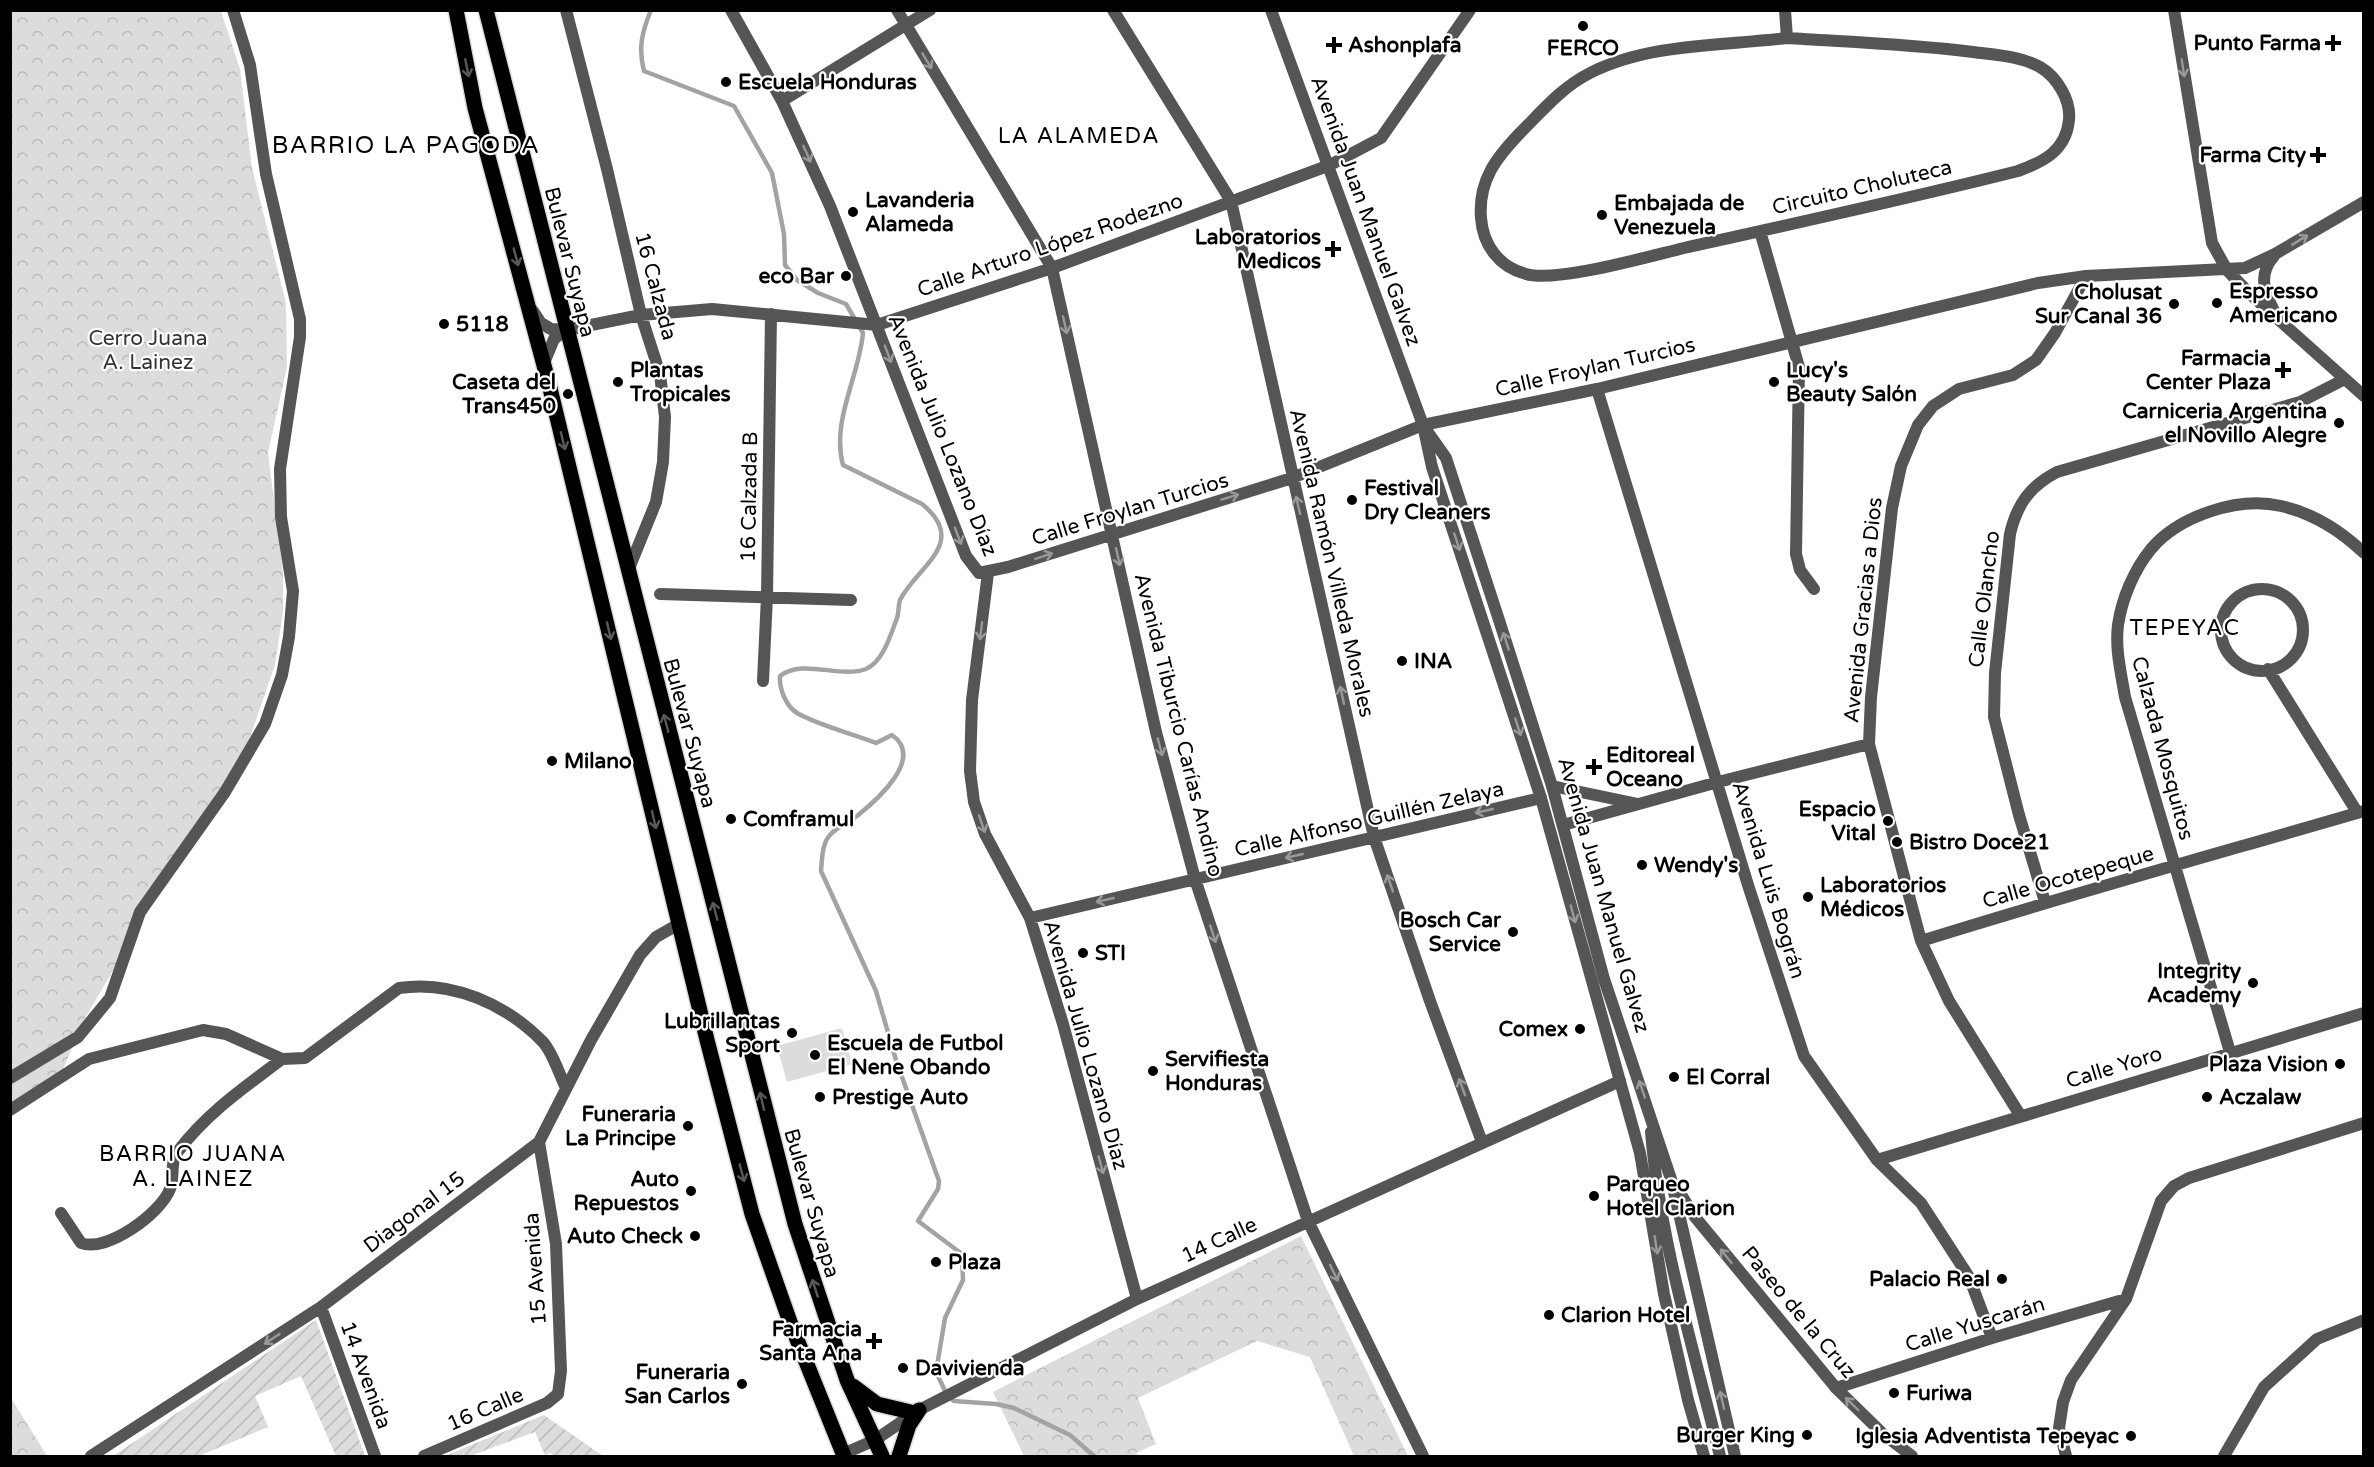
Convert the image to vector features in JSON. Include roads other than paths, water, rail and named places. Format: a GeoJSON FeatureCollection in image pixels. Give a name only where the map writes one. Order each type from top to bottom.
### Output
{"type":"FeatureCollection","features":[{"type":"Feature","properties":{"kind":"main road"},"geometry":{"type":"LineString","coordinates":[[456,10],[476,108],[544,363],[679,924],[753,1214],[790,1322],[844,1455]]}},
{"type":"Feature","properties":{"kind":"main road","name":"Bulevar Suyapa"},"geometry":{"type":"LineString","coordinates":[[486,10],[795,1224],[847,1380],[882,1456]]}},
{"type":"Feature","properties":{"kind":"main road"},"geometry":{"type":"LineString","coordinates":[[847,1380],[877,1404],[917,1412],[909,1425],[899,1456]]}},
{"type":"Feature","properties":{"kind":"street"},"geometry":{"type":"LineString","coordinates":[[10,1078],[78,1037],[110,998],[140,912],[225,792],[265,724],[282,675],[289,637],[293,591],[281,517],[280,469],[300,337],[300,318],[267,174],[250,66],[233,10]]}},
{"type":"Feature","properties":{"kind":"street","name":"16 Calzada"},"geometry":{"type":"LineString","coordinates":[[566,10],[607,169],[641,315],[660,374],[665,417],[663,462],[656,502],[628,571]]}},
{"type":"Feature","properties":{"kind":"street","name":"Avenida Julio Lozano Díaz"},"geometry":{"type":"LineString","coordinates":[[731,10],[782,101],[830,206],[870,324],[966,556],[979,573],[988,573],[972,700],[970,771],[974,802],[985,834],[1030,918],[1063,1024],[1137,1299]]}},
{"type":"Feature","properties":{"kind":"street","name":"Avenida Tiburcio Carías Andino"},"geometry":{"type":"LineString","coordinates":[[897,10],[1052,268],[1156,732],[1195,879],[1308,1221],[1423,1456]]}},
{"type":"Feature","properties":{"kind":"street"},"geometry":{"type":"LineString","coordinates":[[782,101],[930,10]]}},
{"type":"Feature","properties":{"kind":"street","name":"Avenida Ramón Villeda Morales"},"geometry":{"type":"LineString","coordinates":[[1113,10],[1231,201],[1374,837],[1482,1142]]}},
{"type":"Feature","properties":{"kind":"street","name":"Avenida Juan Manuel Galvez"},"geometry":{"type":"LineString","coordinates":[[1271,10],[1330,165],[1423,425],[1432,467],[1541,798],[1640,1153],[1664,1294],[1704,1456]]}},
{"type":"Feature","properties":{"kind":"street","name":"Calle Arturo López Rodezno"},"geometry":{"type":"LineString","coordinates":[[566,330],[641,315],[712,309],[870,324],[1052,268],[1330,165],[1381,138],[1470,10]]}},
{"type":"Feature","properties":{"kind":"street"},"geometry":{"type":"LineString","coordinates":[[1785,10],[1787,38]]}},
{"type":"Feature","properties":{"kind":"street"},"geometry":{"type":"LineString","coordinates":[[2174,10],[2212,243],[2227,270],[2250,294],[2364,396]]}},
{"type":"Feature","properties":{"kind":"street","name":"Circuito Choluteca"},"geometry":{"type":"LineString","coordinates":[[1787,38],[1925,46],[2007,56],[2040,67],[2057,82],[2066,101],[2069,120],[2064,139],[2045,161],[1922,195],[1760,231],[1548,277],[1527,275],[1509,267],[1494,255],[1481,220],[1480,198],[1485,177],[1498,156],[1558,94],[1591,72],[1649,55],[1787,38]]}},
{"type":"Feature","properties":{"kind":"street","name":"Calle Froylan Turcios"},"geometry":{"type":"LineString","coordinates":[[988,573],[1292,478],[1423,425],[1597,389],[1792,340],[2038,283],[2086,276],[2227,270],[2253,265],[2364,202]]}},
{"type":"Feature","properties":{"kind":"street"},"geometry":{"type":"LineString","coordinates":[[1760,231],[1799,367],[1796,554],[1800,570],[1814,589]]}},
{"type":"Feature","properties":{"kind":"street"},"geometry":{"type":"LineString","coordinates":[[2275,254],[2266,264],[2263,278],[2266,293],[2276,315]]}},
{"type":"Feature","properties":{"kind":"street","name":"Avenida Gracias a Dios"},"geometry":{"type":"LineString","coordinates":[[2020,1115],[1949,1000],[1921,941],[1869,744],[1871,697],[1892,508],[1901,466],[1918,425],[1933,406],[1959,389],[2013,375],[2036,360],[2055,333],[2086,276]]}},
{"type":"Feature","properties":{"kind":"street"},"geometry":{"type":"LineString","coordinates":[[529,304],[541,323],[551,329],[566,330]]}},
{"type":"Feature","properties":{"kind":"street","name":"16 Calzada B"},"geometry":{"type":"LineString","coordinates":[[763,681],[767,596],[771,314]]}},
{"type":"Feature","properties":{"kind":"street"},"geometry":{"type":"LineString","coordinates":[[544,363],[554,339],[566,330]]}},
{"type":"Feature","properties":{"kind":"street","name":"Calle Olancho"},"geometry":{"type":"LineString","coordinates":[[2045,902],[2019,815],[1994,717],[1995,673],[2010,534],[2015,514],[2025,496],[2039,481],[2057,472],[2300,402],[2344,379]]}},
{"type":"Feature","properties":{"kind":"street","name":"Avenida Luis Bográn"},"geometry":{"type":"LineString","coordinates":[[1597,389],[1748,885],[1804,1056],[1877,1160],[1921,1203],[1946,1240],[1969,1277],[1992,1338]]}},
{"type":"Feature","properties":{"kind":"street","name":"Avenida Juan Manuel Galvez"},"geometry":{"type":"LineString","coordinates":[[1423,425],[1446,458],[1552,786],[1604,979],[1650,1110],[1671,1179],[1735,1456]]}},
{"type":"Feature","properties":{"kind":"street","name":"Calzada Mosquitos"},"geometry":{"type":"LineString","coordinates":[[2230,1052],[2125,698],[2117,655],[2118,626],[2122,607],[2139,566],[2151,549],[2167,534],[2187,522],[2232,506],[2280,505],[2304,513],[2348,538],[2364,553]]}},
{"type":"Feature","properties":{"kind":"street"},"geometry":{"type":"LineString","coordinates":[[2266,589],[2279,592],[2298,611],[2302,624],[2302,638],[2297,650],[2288,661],[2268,669],[2250,669],[2238,663],[2222,642],[2220,628],[2226,610],[2240,595],[2252,590],[2266,589]]}},
{"type":"Feature","properties":{"kind":"street"},"geometry":{"type":"LineString","coordinates":[[660,594],[851,600]]}},
{"type":"Feature","properties":{"kind":"street"},"geometry":{"type":"LineString","coordinates":[[2268,669],[2360,811]]}},
{"type":"Feature","properties":{"kind":"street"},"geometry":{"type":"LineString","coordinates":[[1563,825],[1642,805],[1718,782],[1869,744]]}},
{"type":"Feature","properties":{"kind":"street"},"geometry":{"type":"LineString","coordinates":[[1552,786],[1642,805]]}},
{"type":"Feature","properties":{"kind":"street","name":"Calle Alfonso Guillén Zelaya"},"geometry":{"type":"LineString","coordinates":[[1030,918],[1541,798]]}},
{"type":"Feature","properties":{"kind":"street","name":"Calle Ocotepeque"},"geometry":{"type":"LineString","coordinates":[[1921,941],[2045,902],[2175,867],[2360,811]]}},
{"type":"Feature","properties":{"kind":"street","name":"Diagonal 15"},"geometry":{"type":"LineString","coordinates":[[91,1456],[321,1307],[539,1142],[566,1088],[640,955],[656,937],[679,924]]}},
{"type":"Feature","properties":{"kind":"street"},"geometry":{"type":"LineString","coordinates":[[10,1110],[89,1059],[203,1030],[226,1034],[282,1059],[305,1058],[399,988],[415,985],[453,989],[488,1001],[544,1043],[566,1088]]}},
{"type":"Feature","properties":{"kind":"street","name":"Calle Yoro"},"geometry":{"type":"LineString","coordinates":[[1877,1160],[2364,1012]]}},
{"type":"Feature","properties":{"kind":"street"},"geometry":{"type":"LineString","coordinates":[[61,1213],[81,1243],[90,1245],[124,1234],[153,1215],[170,1192],[172,1164],[178,1150],[217,1107],[282,1059]]}},
{"type":"Feature","properties":{"kind":"street","name":"14 Calle"},"geometry":{"type":"LineString","coordinates":[[844,1455],[875,1440],[938,1400],[1137,1299],[1620,1081]]}},
{"type":"Feature","properties":{"kind":"street"},"geometry":{"type":"LineString","coordinates":[[1650,1110],[1653,1157],[1675,1276],[1720,1456]]}},
{"type":"Feature","properties":{"kind":"street"},"geometry":{"type":"LineString","coordinates":[[1630,1114],[1653,1157]]}},
{"type":"Feature","properties":{"kind":"street"},"geometry":{"type":"LineString","coordinates":[[2066,1456],[2059,1428],[2063,1402],[2071,1380],[2127,1299],[2161,1201],[2174,1186],[2189,1178],[2364,1123]]}},
{"type":"Feature","properties":{"kind":"street","name":"15 Avenida"},"geometry":{"type":"LineString","coordinates":[[539,1142],[555,1244],[561,1371],[558,1394]]}},
{"type":"Feature","properties":{"kind":"street","name":"Paseo de la Cruz"},"geometry":{"type":"LineString","coordinates":[[1671,1179],[1695,1217],[1836,1388],[1883,1434],[1912,1456]]}},
{"type":"Feature","properties":{"kind":"street","name":"Calle Yuscarán"},"geometry":{"type":"LineString","coordinates":[[1836,1388],[1992,1338],[2127,1299]]}},
{"type":"Feature","properties":{"kind":"street","name":"14 Avenida"},"geometry":{"type":"LineString","coordinates":[[321,1307],[375,1456]]}},
{"type":"Feature","properties":{"kind":"street"},"geometry":{"type":"LineString","coordinates":[[2224,1456],[2264,1387],[2317,1339],[2364,1320]]}},
{"type":"Feature","properties":{"kind":"street","name":"16 Calle"},"geometry":{"type":"LineString","coordinates":[[424,1456],[547,1403],[558,1394]]}},
{"type":"Feature","properties":{"kind":"waterway"},"geometry":{"type":"LineString","coordinates":[[651,10],[642,40],[641,55],[644,71],[734,106],[772,173],[784,234],[785,265],[797,280],[818,293],[846,304],[863,333],[861,350],[840,432],[843,465],[922,504],[935,518],[941,531],[940,543],[935,554],[900,600],[898,616],[889,639],[882,654],[872,665],[866,669],[845,672],[799,669],[780,676],[784,697],[797,713],[826,726],[876,743],[892,735],[901,744],[903,755],[901,767],[886,789],[866,809],[827,838],[821,871],[876,991],[896,1060],[939,1181],[938,1189],[918,1221],[962,1254],[963,1280],[945,1318],[936,1372],[947,1395],[954,1401],[996,1404],[1014,1408],[1070,1435],[1094,1456]]}},
{"type":"Feature","properties":{"kind":"place","name":"FERCO"},"geometry":{"type":"Point","coordinates":[1583,26]}},
{"type":"Feature","properties":{"kind":"place","name":"Punto Farma"},"geometry":{"type":"Point","coordinates":[2333,43]}},
{"type":"Feature","properties":{"kind":"place","name":"Ashonplafa"},"geometry":{"type":"Point","coordinates":[1334,45]}},
{"type":"Feature","properties":{"kind":"place","name":"Escuela Honduras"},"geometry":{"type":"Point","coordinates":[726,82]}},
{"type":"Feature","properties":{"kind":"place","name":"Farma City"},"geometry":{"type":"Point","coordinates":[2318,155]}},
{"type":"Feature","properties":{"kind":"place","name":"Lavanderia Alameda"},"geometry":{"type":"Point","coordinates":[853,212]}},
{"type":"Feature","properties":{"kind":"place","name":"Embajada de Venezuela"},"geometry":{"type":"Point","coordinates":[1602,215]}},
{"type":"Feature","properties":{"kind":"place","name":"Laboratorios Medicos"},"geometry":{"type":"Point","coordinates":[1333,249]}},
{"type":"Feature","properties":{"kind":"place","name":"eco Bar"},"geometry":{"type":"Point","coordinates":[846,276]}},
{"type":"Feature","properties":{"kind":"place","name":"Espresso Americano"},"geometry":{"type":"Point","coordinates":[2217,303]}},
{"type":"Feature","properties":{"kind":"place","name":"Cholusat Sur Canal 36"},"geometry":{"type":"Point","coordinates":[2174,304]}},
{"type":"Feature","properties":{"kind":"place","name":"5118"},"geometry":{"type":"Point","coordinates":[444,324]}},
{"type":"Feature","properties":{"kind":"place","name":"Farmacia Center Plaza"},"geometry":{"type":"Point","coordinates":[2283,370]}},
{"type":"Feature","properties":{"kind":"place","name":"Plantas Tropicales"},"geometry":{"type":"Point","coordinates":[618,382]}},
{"type":"Feature","properties":{"kind":"place","name":"Lucy's Beauty Salón"},"geometry":{"type":"Point","coordinates":[1774,382]}},
{"type":"Feature","properties":{"kind":"place","name":"Caseta del Trans450"},"geometry":{"type":"Point","coordinates":[568,394]}},
{"type":"Feature","properties":{"kind":"place","name":"Carniceria Argentina el Novillo Alegre"},"geometry":{"type":"Point","coordinates":[2339,423]}},
{"type":"Feature","properties":{"kind":"place","name":"Festival Dry Cleaners"},"geometry":{"type":"Point","coordinates":[1352,500]}},
{"type":"Feature","properties":{"kind":"place","name":"INA"},"geometry":{"type":"Point","coordinates":[1402,661]}},
{"type":"Feature","properties":{"kind":"place","name":"Milano"},"geometry":{"type":"Point","coordinates":[552,761]}},
{"type":"Feature","properties":{"kind":"place","name":"Editoreal Oceano"},"geometry":{"type":"Point","coordinates":[1594,767]}},
{"type":"Feature","properties":{"kind":"place","name":"Comframul"},"geometry":{"type":"Point","coordinates":[731,819]}},
{"type":"Feature","properties":{"kind":"place","name":"Espacio Vital"},"geometry":{"type":"Point","coordinates":[1888,821]}},
{"type":"Feature","properties":{"kind":"place","name":"Bistro Doce21"},"geometry":{"type":"Point","coordinates":[1897,842]}},
{"type":"Feature","properties":{"kind":"place","name":"Wendy's"},"geometry":{"type":"Point","coordinates":[1642,865]}},
{"type":"Feature","properties":{"kind":"place","name":"Laboratorios Médicos"},"geometry":{"type":"Point","coordinates":[1808,897]}},
{"type":"Feature","properties":{"kind":"place","name":"Bosch Car Service"},"geometry":{"type":"Point","coordinates":[1513,932]}},
{"type":"Feature","properties":{"kind":"place","name":"STI"},"geometry":{"type":"Point","coordinates":[1083,953]}},
{"type":"Feature","properties":{"kind":"place","name":"Integrity Academy"},"geometry":{"type":"Point","coordinates":[2253,983]}},
{"type":"Feature","properties":{"kind":"place","name":"Comex"},"geometry":{"type":"Point","coordinates":[1580,1029]}},
{"type":"Feature","properties":{"kind":"place","name":"Lubrillantas Sport"},"geometry":{"type":"Point","coordinates":[792,1033]}},
{"type":"Feature","properties":{"kind":"place","name":"Escuela de Futbol El Nene Obando"},"geometry":{"type":"Point","coordinates":[815,1055]}},
{"type":"Feature","properties":{"kind":"place","name":"Plaza Vision"},"geometry":{"type":"Point","coordinates":[2340,1064]}},
{"type":"Feature","properties":{"kind":"place","name":"Servifiesta Honduras"},"geometry":{"type":"Point","coordinates":[1153,1071]}},
{"type":"Feature","properties":{"kind":"place","name":"El Corral"},"geometry":{"type":"Point","coordinates":[1674,1077]}},
{"type":"Feature","properties":{"kind":"place","name":"Prestige Auto"},"geometry":{"type":"Point","coordinates":[820,1097]}},
{"type":"Feature","properties":{"kind":"place","name":"Aczalaw"},"geometry":{"type":"Point","coordinates":[2207,1097]}},
{"type":"Feature","properties":{"kind":"place","name":"Funeraria La Principe"},"geometry":{"type":"Point","coordinates":[688,1126]}},
{"type":"Feature","properties":{"kind":"place","name":"Auto Repuestos"},"geometry":{"type":"Point","coordinates":[691,1191]}},
{"type":"Feature","properties":{"kind":"place","name":"Parqueo Hotel Clarion"},"geometry":{"type":"Point","coordinates":[1594,1196]}},
{"type":"Feature","properties":{"kind":"place","name":"Auto Check"},"geometry":{"type":"Point","coordinates":[695,1236]}},
{"type":"Feature","properties":{"kind":"place","name":"Plaza"},"geometry":{"type":"Point","coordinates":[936,1262]}},
{"type":"Feature","properties":{"kind":"place","name":"Palacio Real"},"geometry":{"type":"Point","coordinates":[2002,1279]}},
{"type":"Feature","properties":{"kind":"place","name":"Clarion Hotel"},"geometry":{"type":"Point","coordinates":[1549,1315]}},
{"type":"Feature","properties":{"kind":"place","name":"Farmacia Santa Ana"},"geometry":{"type":"Point","coordinates":[874,1341]}},
{"type":"Feature","properties":{"kind":"place","name":"Davivienda"},"geometry":{"type":"Point","coordinates":[903,1368]}},
{"type":"Feature","properties":{"kind":"place","name":"Funeraria San Carlos"},"geometry":{"type":"Point","coordinates":[742,1384]}},
{"type":"Feature","properties":{"kind":"place","name":"Furiwa"},"geometry":{"type":"Point","coordinates":[1894,1393]}},
{"type":"Feature","properties":{"kind":"place","name":"Burger King"},"geometry":{"type":"Point","coordinates":[1807,1435]}},
{"type":"Feature","properties":{"kind":"place","name":"Iglesia Adventista Tepeyac"},"geometry":{"type":"Point","coordinates":[2131,1436]}},
{"type":"Feature","properties":{"kind":"district","name":"LA ALAMEDA"},"geometry":{"type":"Point","coordinates":[1079,135]}},
{"type":"Feature","properties":{"kind":"district","name":"BARRIO LA PAGODA"},"geometry":{"type":"Point","coordinates":[406,145]}},
{"type":"Feature","properties":{"kind":"district","name":"TEPEYAC"},"geometry":{"type":"Point","coordinates":[2185,627]}},
{"type":"Feature","properties":{"kind":"district","name":"BARRIO JUANA A. LAINEZ"},"geometry":{"type":"Point","coordinates":[193,1166]}},
{"type":"Feature","properties":{"kind":"park label","name":"Cerro Juana A. Lainez"},"geometry":{"type":"Point","coordinates":[148,350]}}]}
